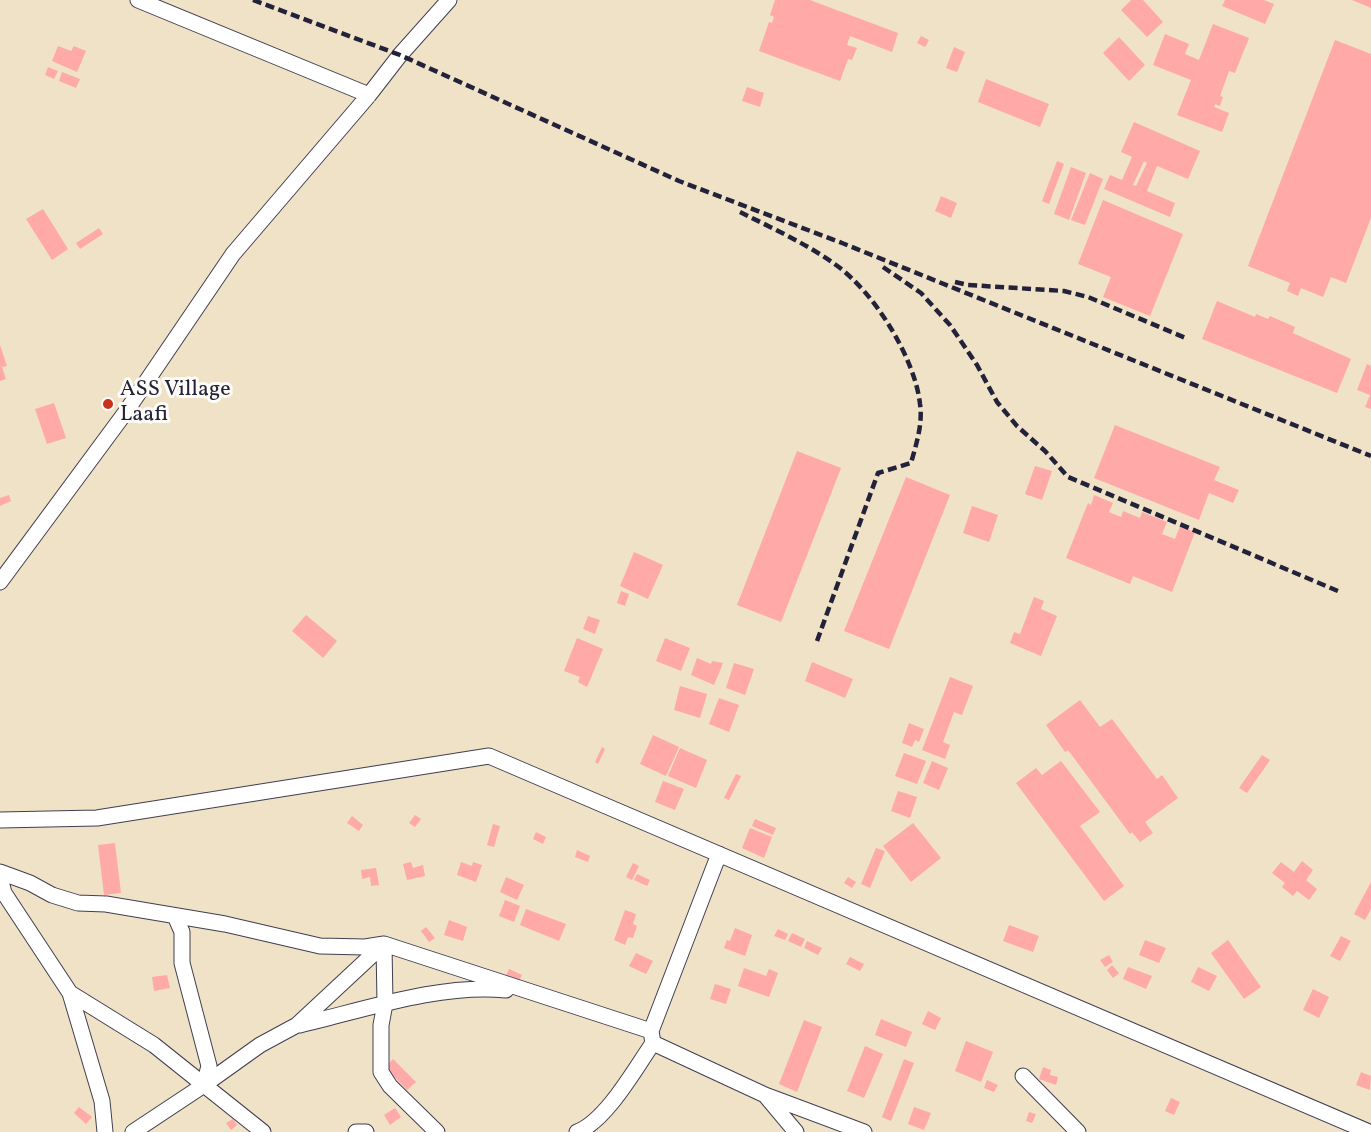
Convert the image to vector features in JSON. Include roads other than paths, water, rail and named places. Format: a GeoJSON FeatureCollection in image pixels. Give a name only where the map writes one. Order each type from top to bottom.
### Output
{"type":"FeatureCollection","features":[{"type":"Feature","properties":{"kind":"street"},"geometry":{"type":"LineString","coordinates":[[138,0],[369,95]]}},
{"type":"Feature","properties":{"kind":"street"},"geometry":{"type":"LineString","coordinates":[[0,582],[124,413],[233,254],[449,0]]}},
{"type":"Feature","properties":{"kind":"street"},"geometry":{"type":"LineString","coordinates":[[0,820],[97,818],[489,756],[1348,1128],[1369,1132]]}},
{"type":"Feature","properties":{"kind":"street"},"geometry":{"type":"LineString","coordinates":[[577,1132],[586,1129],[615,1099],[652,1037],[719,854]]}},
{"type":"Feature","properties":{"kind":"street"},"geometry":{"type":"LineString","coordinates":[[0,872],[21,879],[52,895],[78,903],[106,904],[175,916],[248,929],[320,946],[365,947],[384,944],[547,997],[652,1037],[765,1095],[864,1132]]}},
{"type":"Feature","properties":{"kind":"street"},"geometry":{"type":"LineString","coordinates":[[0,877],[4,893],[70,993],[102,1101],[105,1132]]}},
{"type":"Feature","properties":{"kind":"street"},"geometry":{"type":"LineString","coordinates":[[175,916],[182,932],[182,963],[209,1066],[204,1085]]}},
{"type":"Feature","properties":{"kind":"street"},"geometry":{"type":"LineString","coordinates":[[384,944],[385,1004],[381,1025],[381,1072],[390,1086],[437,1132]]}},
{"type":"Feature","properties":{"kind":"street"},"geometry":{"type":"LineString","coordinates":[[297,1026],[384,944]]}},
{"type":"Feature","properties":{"kind":"street"},"geometry":{"type":"LineString","coordinates":[[133,1132],[260,1045],[297,1026],[385,1004],[466,989],[491,988],[547,997]]}},
{"type":"Feature","properties":{"kind":"street"},"geometry":{"type":"LineString","coordinates":[[70,993],[154,1046],[263,1132]]}},
{"type":"Feature","properties":{"kind":"street"},"geometry":{"type":"LineString","coordinates":[[1023,1076],[1078,1132]]}},
{"type":"Feature","properties":{"kind":"street"},"geometry":{"type":"LineString","coordinates":[[765,1095],[796,1132]]}},
{"type":"Feature","properties":{"kind":"street"},"geometry":{"type":"LineString","coordinates":[[356,1132],[366,1132]]}},
{"type":"Feature","properties":{"kind":"railway"},"geometry":{"type":"LineString","coordinates":[[253,0],[400,55],[679,181],[842,243],[1371,456]]}},
{"type":"Feature","properties":{"kind":"railway"},"geometry":{"type":"LineString","coordinates":[[740,212],[825,257],[850,277],[878,309],[890,327],[917,386],[921,412],[920,427],[911,463],[878,473],[817,641]]}},
{"type":"Feature","properties":{"kind":"railway"},"geometry":{"type":"LineString","coordinates":[[883,267],[921,293],[950,325],[977,365],[997,402],[1017,426],[1045,451],[1068,477],[1338,591]]}},
{"type":"Feature","properties":{"kind":"railway"},"geometry":{"type":"LineString","coordinates":[[955,282],[968,285],[1064,291],[1088,297],[1188,339]]}},
{"type":"Feature","properties":{"kind":"place","name":"ASS Village Laafi"},"geometry":{"type":"Point","coordinates":[108,404]}}]}
